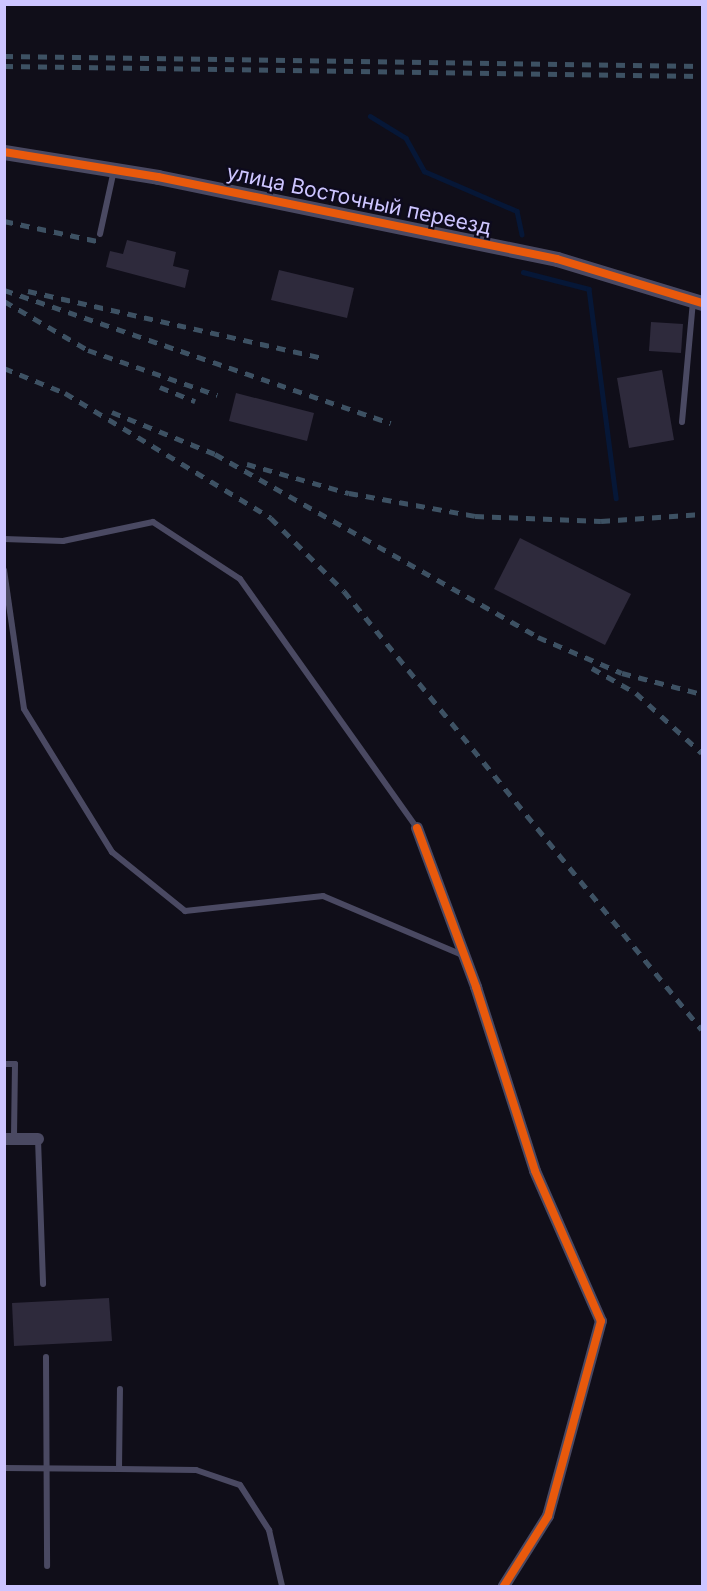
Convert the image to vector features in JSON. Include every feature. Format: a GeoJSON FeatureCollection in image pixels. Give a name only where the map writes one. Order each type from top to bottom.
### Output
{"type":"FeatureCollection","features":[{"type":"Feature","properties":{"kind":"street","name":"улица Восточный переезд"},"geometry":{"type":"LineString","coordinates":[[4,152],[114,169],[557,259],[698,302]]}},
{"type":"Feature","properties":{"kind":"street"},"geometry":{"type":"LineString","coordinates":[[417,828],[465,956],[535,1171],[601,1321],[548,1516],[504,1587]]}},
{"type":"Feature","properties":{"kind":"street"},"geometry":{"type":"LineString","coordinates":[[9,1139],[38,1139]]}},
{"type":"Feature","properties":{"kind":"lane"},"geometry":{"type":"LineString","coordinates":[[100,234],[114,169]]}},
{"type":"Feature","properties":{"kind":"lane"},"geometry":{"type":"LineString","coordinates":[[682,422],[698,302]]}},
{"type":"Feature","properties":{"kind":"lane"},"geometry":{"type":"LineString","coordinates":[[4,539],[63,541],[153,522],[240,579],[417,828]]}},
{"type":"Feature","properties":{"kind":"lane"},"geometry":{"type":"LineString","coordinates":[[4,570],[24,709],[112,852],[185,911],[323,896],[465,956]]}},
{"type":"Feature","properties":{"kind":"lane"},"geometry":{"type":"LineString","coordinates":[[4,1064],[15,1064],[9,1139]]}},
{"type":"Feature","properties":{"kind":"lane"},"geometry":{"type":"LineString","coordinates":[[38,1139],[44,1284]]}},
{"type":"Feature","properties":{"kind":"lane"},"geometry":{"type":"LineString","coordinates":[[46,1357],[47,1566]]}},
{"type":"Feature","properties":{"kind":"lane"},"geometry":{"type":"LineString","coordinates":[[119,1469],[120,1389]]}},
{"type":"Feature","properties":{"kind":"lane"},"geometry":{"type":"LineString","coordinates":[[4,1468],[196,1470],[240,1485],[269,1530],[282,1587]]}},
{"type":"Feature","properties":{"kind":"building"},"geometry":{"type":"Polygon","coordinates":[[[127,240],[176,252],[173,266],[189,270],[185,288],[106,267],[110,251],[123,254],[127,240]]]}},
{"type":"Feature","properties":{"kind":"building"},"geometry":{"type":"Polygon","coordinates":[[[279,270],[354,288],[347,318],[271,300],[279,270]]]}},
{"type":"Feature","properties":{"kind":"building"},"geometry":{"type":"Polygon","coordinates":[[[651,322],[683,324],[681,353],[649,351],[651,322]]]}},
{"type":"Feature","properties":{"kind":"building"},"geometry":{"type":"Polygon","coordinates":[[[662,370],[674,440],[629,448],[617,378],[662,370]]]}},
{"type":"Feature","properties":{"kind":"building"},"geometry":{"type":"Polygon","coordinates":[[[236,393],[314,413],[307,441],[229,421],[236,393]]]}},
{"type":"Feature","properties":{"kind":"building"},"geometry":{"type":"Polygon","coordinates":[[[520,538],[631,594],[605,645],[494,589],[520,538]]]}},
{"type":"Feature","properties":{"kind":"building"},"geometry":{"type":"Polygon","coordinates":[[[109,1298],[112,1341],[14,1346],[12,1303],[109,1298]]]}},
{"type":"Feature","properties":{"kind":"waterway"},"geometry":{"type":"LineString","coordinates":[[370,116],[406,138],[424,171],[517,211],[522,234]]}},
{"type":"Feature","properties":{"kind":"waterway"},"geometry":{"type":"LineString","coordinates":[[523,272],[589,289],[616,498]]}},
{"type":"Feature","properties":{"kind":"railway"},"geometry":{"type":"LineString","coordinates":[[4,56],[702,66]]}},
{"type":"Feature","properties":{"kind":"railway"},"geometry":{"type":"LineString","coordinates":[[4,66],[702,76]]}},
{"type":"Feature","properties":{"kind":"railway"},"geometry":{"type":"LineString","coordinates":[[4,221],[102,242]]}},
{"type":"Feature","properties":{"kind":"railway"},"geometry":{"type":"LineString","coordinates":[[4,290],[391,423]]}},
{"type":"Feature","properties":{"kind":"railway"},"geometry":{"type":"LineString","coordinates":[[28,291],[322,358]]}},
{"type":"Feature","properties":{"kind":"railway"},"geometry":{"type":"LineString","coordinates":[[4,301],[88,350],[217,395]]}},
{"type":"Feature","properties":{"kind":"railway"},"geometry":{"type":"LineString","coordinates":[[4,368],[65,393],[271,518],[344,591],[702,1030]]}},
{"type":"Feature","properties":{"kind":"railway"},"geometry":{"type":"LineString","coordinates":[[160,387],[195,401]]}},
{"type":"Feature","properties":{"kind":"railway"},"geometry":{"type":"LineString","coordinates":[[112,412],[215,454],[538,637],[622,673],[702,694]]}},
{"type":"Feature","properties":{"kind":"railway"},"geometry":{"type":"LineString","coordinates":[[247,464],[349,493],[475,516],[601,521],[702,514]]}},
{"type":"Feature","properties":{"kind":"railway"},"geometry":{"type":"LineString","coordinates":[[592,668],[636,693],[702,753]]}},
{"type":"Feature","properties":{"kind":"cycle path"},"geometry":{"type":"LineString","coordinates":[[4,152],[158,177],[557,259],[702,303]]}},
{"type":"Feature","properties":{"kind":"cycle path"},"geometry":{"type":"LineString","coordinates":[[417,828],[476,987],[535,1171],[601,1321],[548,1516],[504,1586]]}}]}
